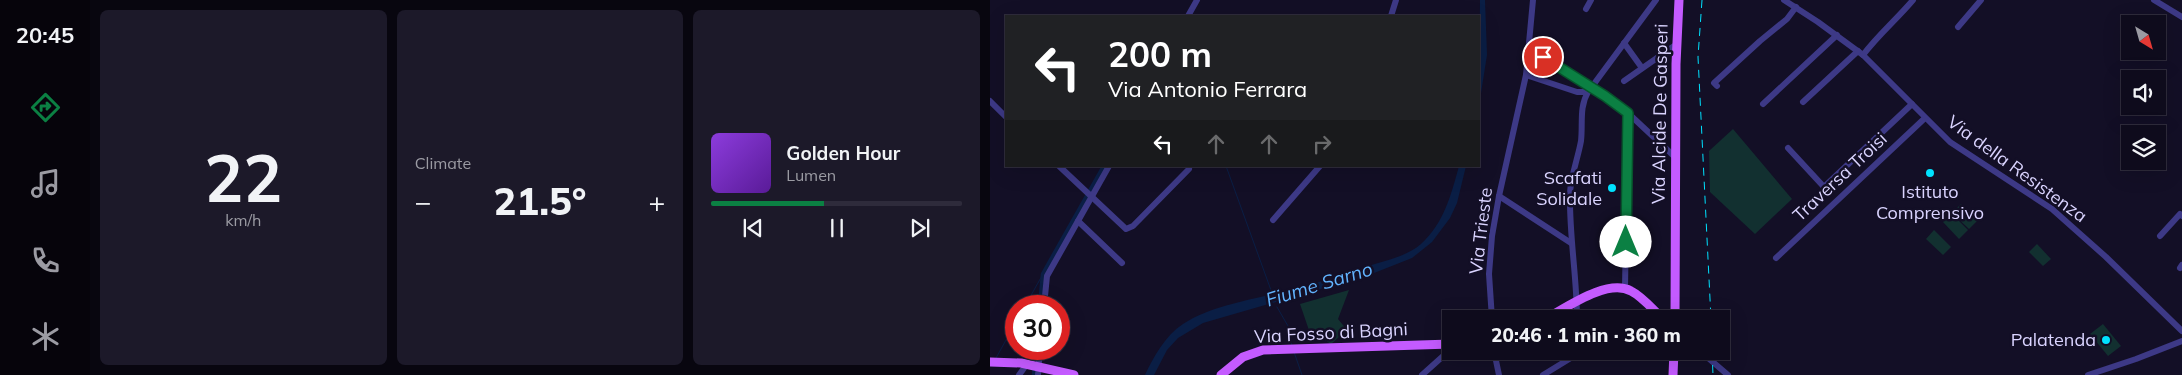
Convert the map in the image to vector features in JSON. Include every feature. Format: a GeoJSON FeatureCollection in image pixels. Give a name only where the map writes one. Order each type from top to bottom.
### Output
{"type":"FeatureCollection","features":[{"type":"Feature","properties":{"kind":"main road","name":"Via Alcide De Gasperi"},"geometry":{"type":"LineString","coordinates":[[1675,310],[1679,0]]}},
{"type":"Feature","properties":{"kind":"main road"},"geometry":{"type":"LineString","coordinates":[[1561,310],[1604,289],[1625,288],[1634,292],[1654,310]]}},
{"type":"Feature","properties":{"kind":"main road","name":"Via Fosso di Bagni"},"geometry":{"type":"LineString","coordinates":[[1221,375],[1243,357],[1253,352],[1442,344]]}},
{"type":"Feature","properties":{"kind":"main road"},"geometry":{"type":"LineString","coordinates":[[1673,375],[1674,360]]}},
{"type":"Feature","properties":{"kind":"main road"},"geometry":{"type":"LineString","coordinates":[[993,362],[1035,367],[1074,375]]}},
{"type":"Feature","properties":{"kind":"street"},"geometry":{"type":"LineString","coordinates":[[1189,15],[1197,0]]}},
{"type":"Feature","properties":{"kind":"street"},"geometry":{"type":"LineString","coordinates":[[1391,15],[1396,0]]}},
{"type":"Feature","properties":{"kind":"street","name":"Via Trieste"},"geometry":{"type":"LineString","coordinates":[[1491,310],[1489,274],[1499,196],[1526,75],[1533,0]]}},
{"type":"Feature","properties":{"kind":"street"},"geometry":{"type":"LineString","coordinates":[[1586,9],[1591,0]]}},
{"type":"Feature","properties":{"kind":"street"},"geometry":{"type":"LineString","coordinates":[[1577,310],[1571,243],[1571,185],[1581,142],[1583,103],[1590,90],[1656,0]]}},
{"type":"Feature","properties":{"kind":"street","name":"Via della Resistenza"},"geometry":{"type":"LineString","coordinates":[[1784,0],[1861,53],[1925,118],[1958,148],[2052,209],[2094,246],[2182,331]]}},
{"type":"Feature","properties":{"kind":"street"},"geometry":{"type":"LineString","coordinates":[[1803,102],[1861,53],[1899,17],[1913,0]]}},
{"type":"Feature","properties":{"kind":"street"},"geometry":{"type":"LineString","coordinates":[[1958,27],[1981,0]]}},
{"type":"Feature","properties":{"kind":"street"},"geometry":{"type":"LineString","coordinates":[[2154,0],[2182,17]]}},
{"type":"Feature","properties":{"kind":"street"},"geometry":{"type":"LineString","coordinates":[[1716,86],[1714,83],[1760,40],[1787,19],[1796,7]]}},
{"type":"Feature","properties":{"kind":"street"},"geometry":{"type":"LineString","coordinates":[[1763,104],[1837,35]]}},
{"type":"Feature","properties":{"kind":"street"},"geometry":{"type":"LineString","coordinates":[[1624,43],[1642,68]]}},
{"type":"Feature","properties":{"kind":"street"},"geometry":{"type":"LineString","coordinates":[[1624,81],[1677,44]]}},
{"type":"Feature","properties":{"kind":"street"},"geometry":{"type":"LineString","coordinates":[[1528,48],[1628,113],[1676,158]]}},
{"type":"Feature","properties":{"kind":"street"},"geometry":{"type":"LineString","coordinates":[[1526,75],[1577,92],[1590,90]]}},
{"type":"Feature","properties":{"kind":"street"},"geometry":{"type":"LineString","coordinates":[[1577,92],[1583,103]]}},
{"type":"Feature","properties":{"kind":"street"},"geometry":{"type":"LineString","coordinates":[[990,102],[1005,116]]}},
{"type":"Feature","properties":{"kind":"street"},"geometry":{"type":"LineString","coordinates":[[1788,148],[1824,187],[1912,104]]}},
{"type":"Feature","properties":{"kind":"street"},"geometry":{"type":"LineString","coordinates":[[1625,288],[1628,113]]}},
{"type":"Feature","properties":{"kind":"street","name":"Traversa Troisi"},"geometry":{"type":"LineString","coordinates":[[1776,258],[1925,118]]}},
{"type":"Feature","properties":{"kind":"street"},"geometry":{"type":"LineString","coordinates":[[1060,167],[1126,229],[1130,228],[1189,169]]}},
{"type":"Feature","properties":{"kind":"street"},"geometry":{"type":"LineString","coordinates":[[1045,295],[1047,276],[1078,221],[1089,194],[1108,167]]}},
{"type":"Feature","properties":{"kind":"street"},"geometry":{"type":"LineString","coordinates":[[1273,220],[1319,167]]}},
{"type":"Feature","properties":{"kind":"street"},"geometry":{"type":"LineString","coordinates":[[1499,196],[1571,243]]}},
{"type":"Feature","properties":{"kind":"street"},"geometry":{"type":"LineString","coordinates":[[2160,236],[2180,214],[2182,216]]}},
{"type":"Feature","properties":{"kind":"street"},"geometry":{"type":"LineString","coordinates":[[1078,221],[1122,263]]}},
{"type":"Feature","properties":{"kind":"street"},"geometry":{"type":"LineString","coordinates":[[2088,375],[2108,372],[2182,341]]}},
{"type":"Feature","properties":{"kind":"street"},"geometry":{"type":"LineString","coordinates":[[1422,375],[1442,356]]}},
{"type":"Feature","properties":{"kind":"street"},"geometry":{"type":"LineString","coordinates":[[1496,360],[1499,375]]}},
{"type":"Feature","properties":{"kind":"street"},"geometry":{"type":"LineString","coordinates":[[1543,375],[1566,360]]}},
{"type":"Feature","properties":{"kind":"street"},"geometry":{"type":"LineString","coordinates":[[1710,360],[1728,375]]}},
{"type":"Feature","properties":{"kind":"street"},"geometry":{"type":"LineString","coordinates":[[1019,375],[1035,367]]}},
{"type":"Feature","properties":{"kind":"green space"},"geometry":{"type":"Polygon","coordinates":[[[1733,129],[1792,199],[1755,234],[1710,192],[1709,151],[1733,129]]]}},
{"type":"Feature","properties":{"kind":"green space"},"geometry":{"type":"Polygon","coordinates":[[[1961,204],[1977,221],[1969,229],[1952,213],[1961,204]]]}},
{"type":"Feature","properties":{"kind":"green space"},"geometry":{"type":"Polygon","coordinates":[[[1951,213],[1968,230],[1959,239],[1943,222],[1951,213]]]}},
{"type":"Feature","properties":{"kind":"green space"},"geometry":{"type":"Polygon","coordinates":[[[1934,230],[1951,247],[1943,255],[1926,239],[1934,230]]]}},
{"type":"Feature","properties":{"kind":"green space"},"geometry":{"type":"Polygon","coordinates":[[[2037,244],[2051,259],[2043,266],[2029,252],[2037,244]]]}},
{"type":"Feature","properties":{"kind":"green space"},"geometry":{"type":"Polygon","coordinates":[[[1349,290],[1338,319],[1347,330],[1331,344],[1322,338],[1312,339],[1300,304],[1349,290]]]}},
{"type":"Feature","properties":{"kind":"green space","name":"Palatenda"},"geometry":{"type":"Polygon","coordinates":[[[2103,324],[2121,346],[2108,356],[2090,334],[2103,324]]]}},
{"type":"Feature","properties":{"kind":"water"},"geometry":{"type":"Polygon","coordinates":[[[1480,0],[1485,0],[1487,55],[1480,100],[1480,15],[1480,0]]]}},
{"type":"Feature","properties":{"kind":"water","name":"Fiume Sarno"},"geometry":{"type":"Polygon","coordinates":[[[1459,167],[1466,167],[1457,203],[1450,218],[1432,242],[1412,258],[1369,275],[1203,323],[1178,338],[1167,350],[1154,375],[1145,375],[1165,340],[1183,324],[1194,318],[1229,305],[1332,278],[1409,252],[1421,244],[1436,227],[1450,198],[1459,167]]]}},
{"type":"Feature","properties":{"kind":"waterway"},"geometry":{"type":"LineString","coordinates":[[1041,295],[1043,274],[1103,167]]}},
{"type":"Feature","properties":{"kind":"waterway"},"geometry":{"type":"LineString","coordinates":[[1226,167],[1272,293]]}},
{"type":"Feature","properties":{"kind":"waterway"},"geometry":{"type":"LineString","coordinates":[[1031,295],[1043,274]]}},
{"type":"Feature","properties":{"kind":"waterway"},"geometry":{"type":"LineString","coordinates":[[1277,307],[1288,326],[1292,346]]}},
{"type":"Feature","properties":{"kind":"waterway"},"geometry":{"type":"LineString","coordinates":[[996,358],[1005,342]]}},
{"type":"Feature","properties":{"kind":"waterway"},"geometry":{"type":"LineString","coordinates":[[1294,352],[1302,375]]}},
{"type":"Feature","properties":{"kind":"waterway"},"geometry":{"type":"LineString","coordinates":[[1034,375],[1035,360]]}},
{"type":"Feature","properties":{"kind":"railway"},"geometry":{"type":"LineString","coordinates":[[1702,0],[1698,57],[1711,310]]}},
{"type":"Feature","properties":{"kind":"railway"},"geometry":{"type":"LineString","coordinates":[[1712,360],[1713,375]]}},
{"type":"Feature","properties":{"kind":"place","name":"Istituto Comprensivo"},"geometry":{"type":"Point","coordinates":[1930,173]}},
{"type":"Feature","properties":{"kind":"place","name":"Scafati Solidale"},"geometry":{"type":"Point","coordinates":[1612,188]}},
{"type":"Feature","properties":{"kind":"place","name":"Palatenda"},"geometry":{"type":"Point","coordinates":[2106,340]}},
{"type":"Feature","properties":{"kind":"route"},"geometry":{"type":"LineString","coordinates":[[1543,57],[1605,96],[1628,113],[1626,132],[1626,242]]}}]}
